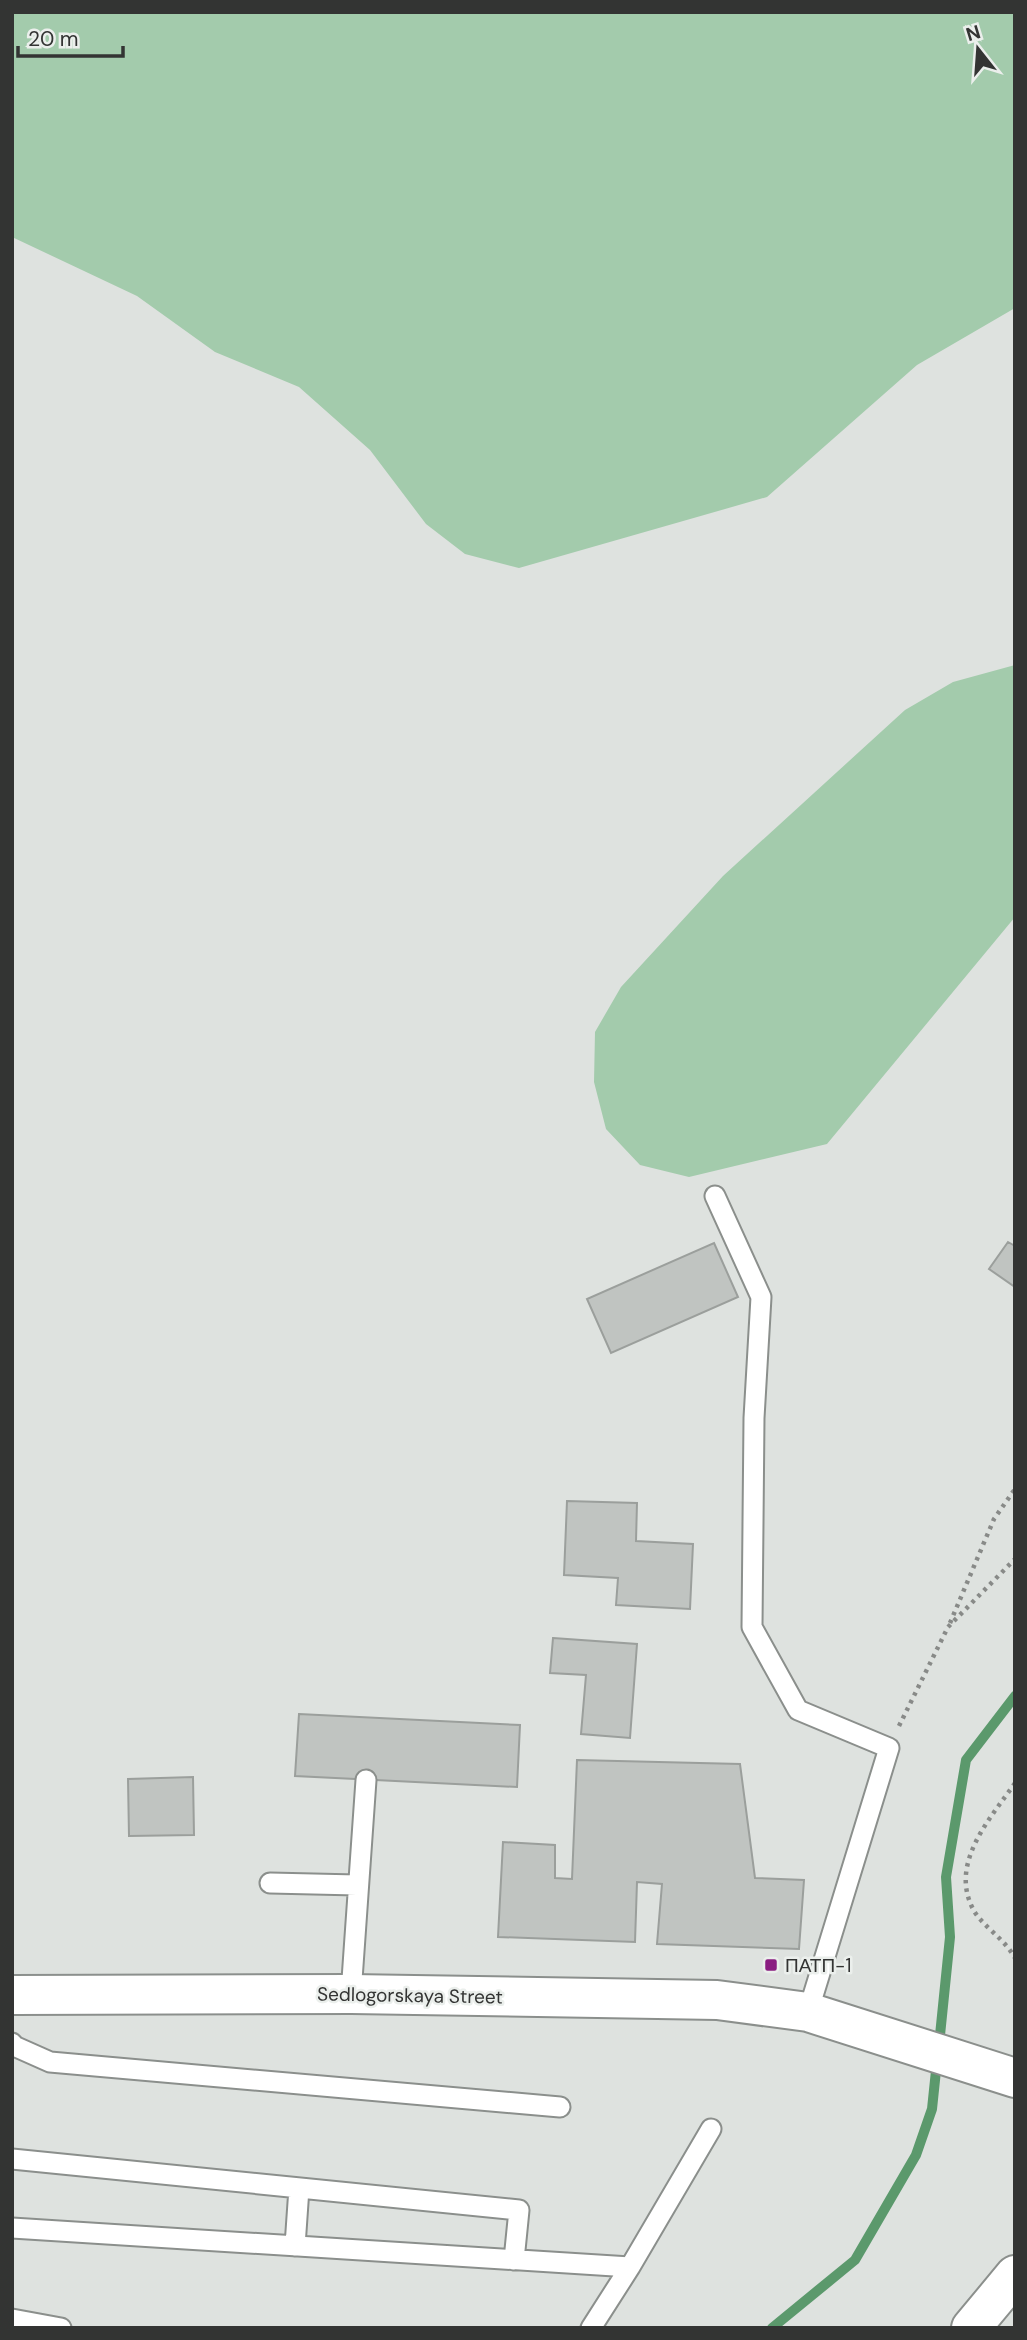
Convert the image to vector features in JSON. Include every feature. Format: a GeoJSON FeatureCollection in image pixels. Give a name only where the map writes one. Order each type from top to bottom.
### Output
{"type":"FeatureCollection","features":[{"type":"Feature","properties":{"kind":"street","name":"Sedlogorskaya Street"},"geometry":{"type":"LineString","coordinates":[[12,1994],[351,1994],[717,2000],[808,2012],[1015,2078]]}},
{"type":"Feature","properties":{"kind":"street"},"geometry":{"type":"LineString","coordinates":[[971,2328],[1015,2274]]}},
{"type":"Feature","properties":{"kind":"lane"},"geometry":{"type":"LineString","coordinates":[[715,1196],[761,1297],[754,1418],[752,1626],[798,1710],[888,1748],[808,2012]]}},
{"type":"Feature","properties":{"kind":"lane"},"geometry":{"type":"LineString","coordinates":[[351,1994],[366,1780]]}},
{"type":"Feature","properties":{"kind":"lane"},"geometry":{"type":"LineString","coordinates":[[270,1884],[358,1885]]}},
{"type":"Feature","properties":{"kind":"lane"},"geometry":{"type":"LineString","coordinates":[[12,2043],[50,2062],[560,2107]]}},
{"type":"Feature","properties":{"kind":"lane"},"geometry":{"type":"LineString","coordinates":[[591,2328],[711,2129]]}},
{"type":"Feature","properties":{"kind":"lane"},"geometry":{"type":"LineString","coordinates":[[12,2159],[519,2210],[514,2260]]}},
{"type":"Feature","properties":{"kind":"lane"},"geometry":{"type":"LineString","coordinates":[[295,2246],[299,2188]]}},
{"type":"Feature","properties":{"kind":"lane"},"geometry":{"type":"LineString","coordinates":[[12,2228],[630,2267]]}},
{"type":"Feature","properties":{"kind":"lane"},"geometry":{"type":"LineString","coordinates":[[12,2319],[61,2328]]}},
{"type":"Feature","properties":{"kind":"path"},"geometry":{"type":"LineString","coordinates":[[888,1748],[948,1627],[994,1519],[1015,1489]]}},
{"type":"Feature","properties":{"kind":"path"},"geometry":{"type":"LineString","coordinates":[[948,1627],[1015,1559]]}},
{"type":"Feature","properties":{"kind":"path"},"geometry":{"type":"LineString","coordinates":[[1015,1783],[975,1839],[964,1880],[973,1910],[1007,1945],[1015,1958]]}},
{"type":"Feature","properties":{"kind":"green space"},"geometry":{"type":"Polygon","coordinates":[[[12,12],[1015,12],[1015,308],[917,365],[767,497],[519,568],[465,554],[426,524],[370,450],[299,387],[215,352],[137,296],[12,237],[12,12]]]}},
{"type":"Feature","properties":{"kind":"green space"},"geometry":{"type":"Polygon","coordinates":[[[1015,665],[1015,917],[827,1144],[689,1177],[640,1165],[606,1129],[594,1082],[595,1032],[621,987],[723,876],[905,710],[953,682],[1015,665]]]}},
{"type":"Feature","properties":{"kind":"building"},"geometry":{"type":"Polygon","coordinates":[[[1008,1242],[1015,1246],[1015,1287],[989,1269],[1008,1242]]]}},
{"type":"Feature","properties":{"kind":"building"},"geometry":{"type":"Polygon","coordinates":[[[714,1243],[738,1297],[611,1353],[587,1299],[714,1243]]]}},
{"type":"Feature","properties":{"kind":"building"},"geometry":{"type":"Polygon","coordinates":[[[567,1501],[637,1503],[636,1541],[693,1544],[690,1609],[616,1605],[618,1578],[564,1575],[567,1501]]]}},
{"type":"Feature","properties":{"kind":"building"},"geometry":{"type":"Polygon","coordinates":[[[553,1638],[637,1644],[630,1738],[581,1734],[586,1675],[550,1673],[553,1638]]]}},
{"type":"Feature","properties":{"kind":"building"},"geometry":{"type":"Polygon","coordinates":[[[299,1714],[520,1725],[517,1787],[295,1776],[299,1714]]]}},
{"type":"Feature","properties":{"kind":"building"},"geometry":{"type":"Polygon","coordinates":[[[577,1760],[740,1764],[755,1878],[804,1880],[799,1949],[657,1944],[662,1884],[637,1882],[635,1942],[498,1937],[503,1842],[555,1845],[555,1878],[572,1879],[577,1760]]]}},
{"type":"Feature","properties":{"kind":"building"},"geometry":{"type":"Polygon","coordinates":[[[193,1777],[194,1835],[129,1836],[128,1779],[193,1777]]]}},
{"type":"Feature","properties":{"kind":"waterway"},"geometry":{"type":"LineString","coordinates":[[939,2045],[950,1937],[946,1877],[966,1760],[1015,1696]]}},
{"type":"Feature","properties":{"kind":"waterway"},"geometry":{"type":"LineString","coordinates":[[772,2328],[855,2260],[916,2155],[932,2109],[937,2061]]}},
{"type":"Feature","properties":{"kind":"place","name":"ПАТП-1"},"geometry":{"type":"Point","coordinates":[771,1965]}}]}
